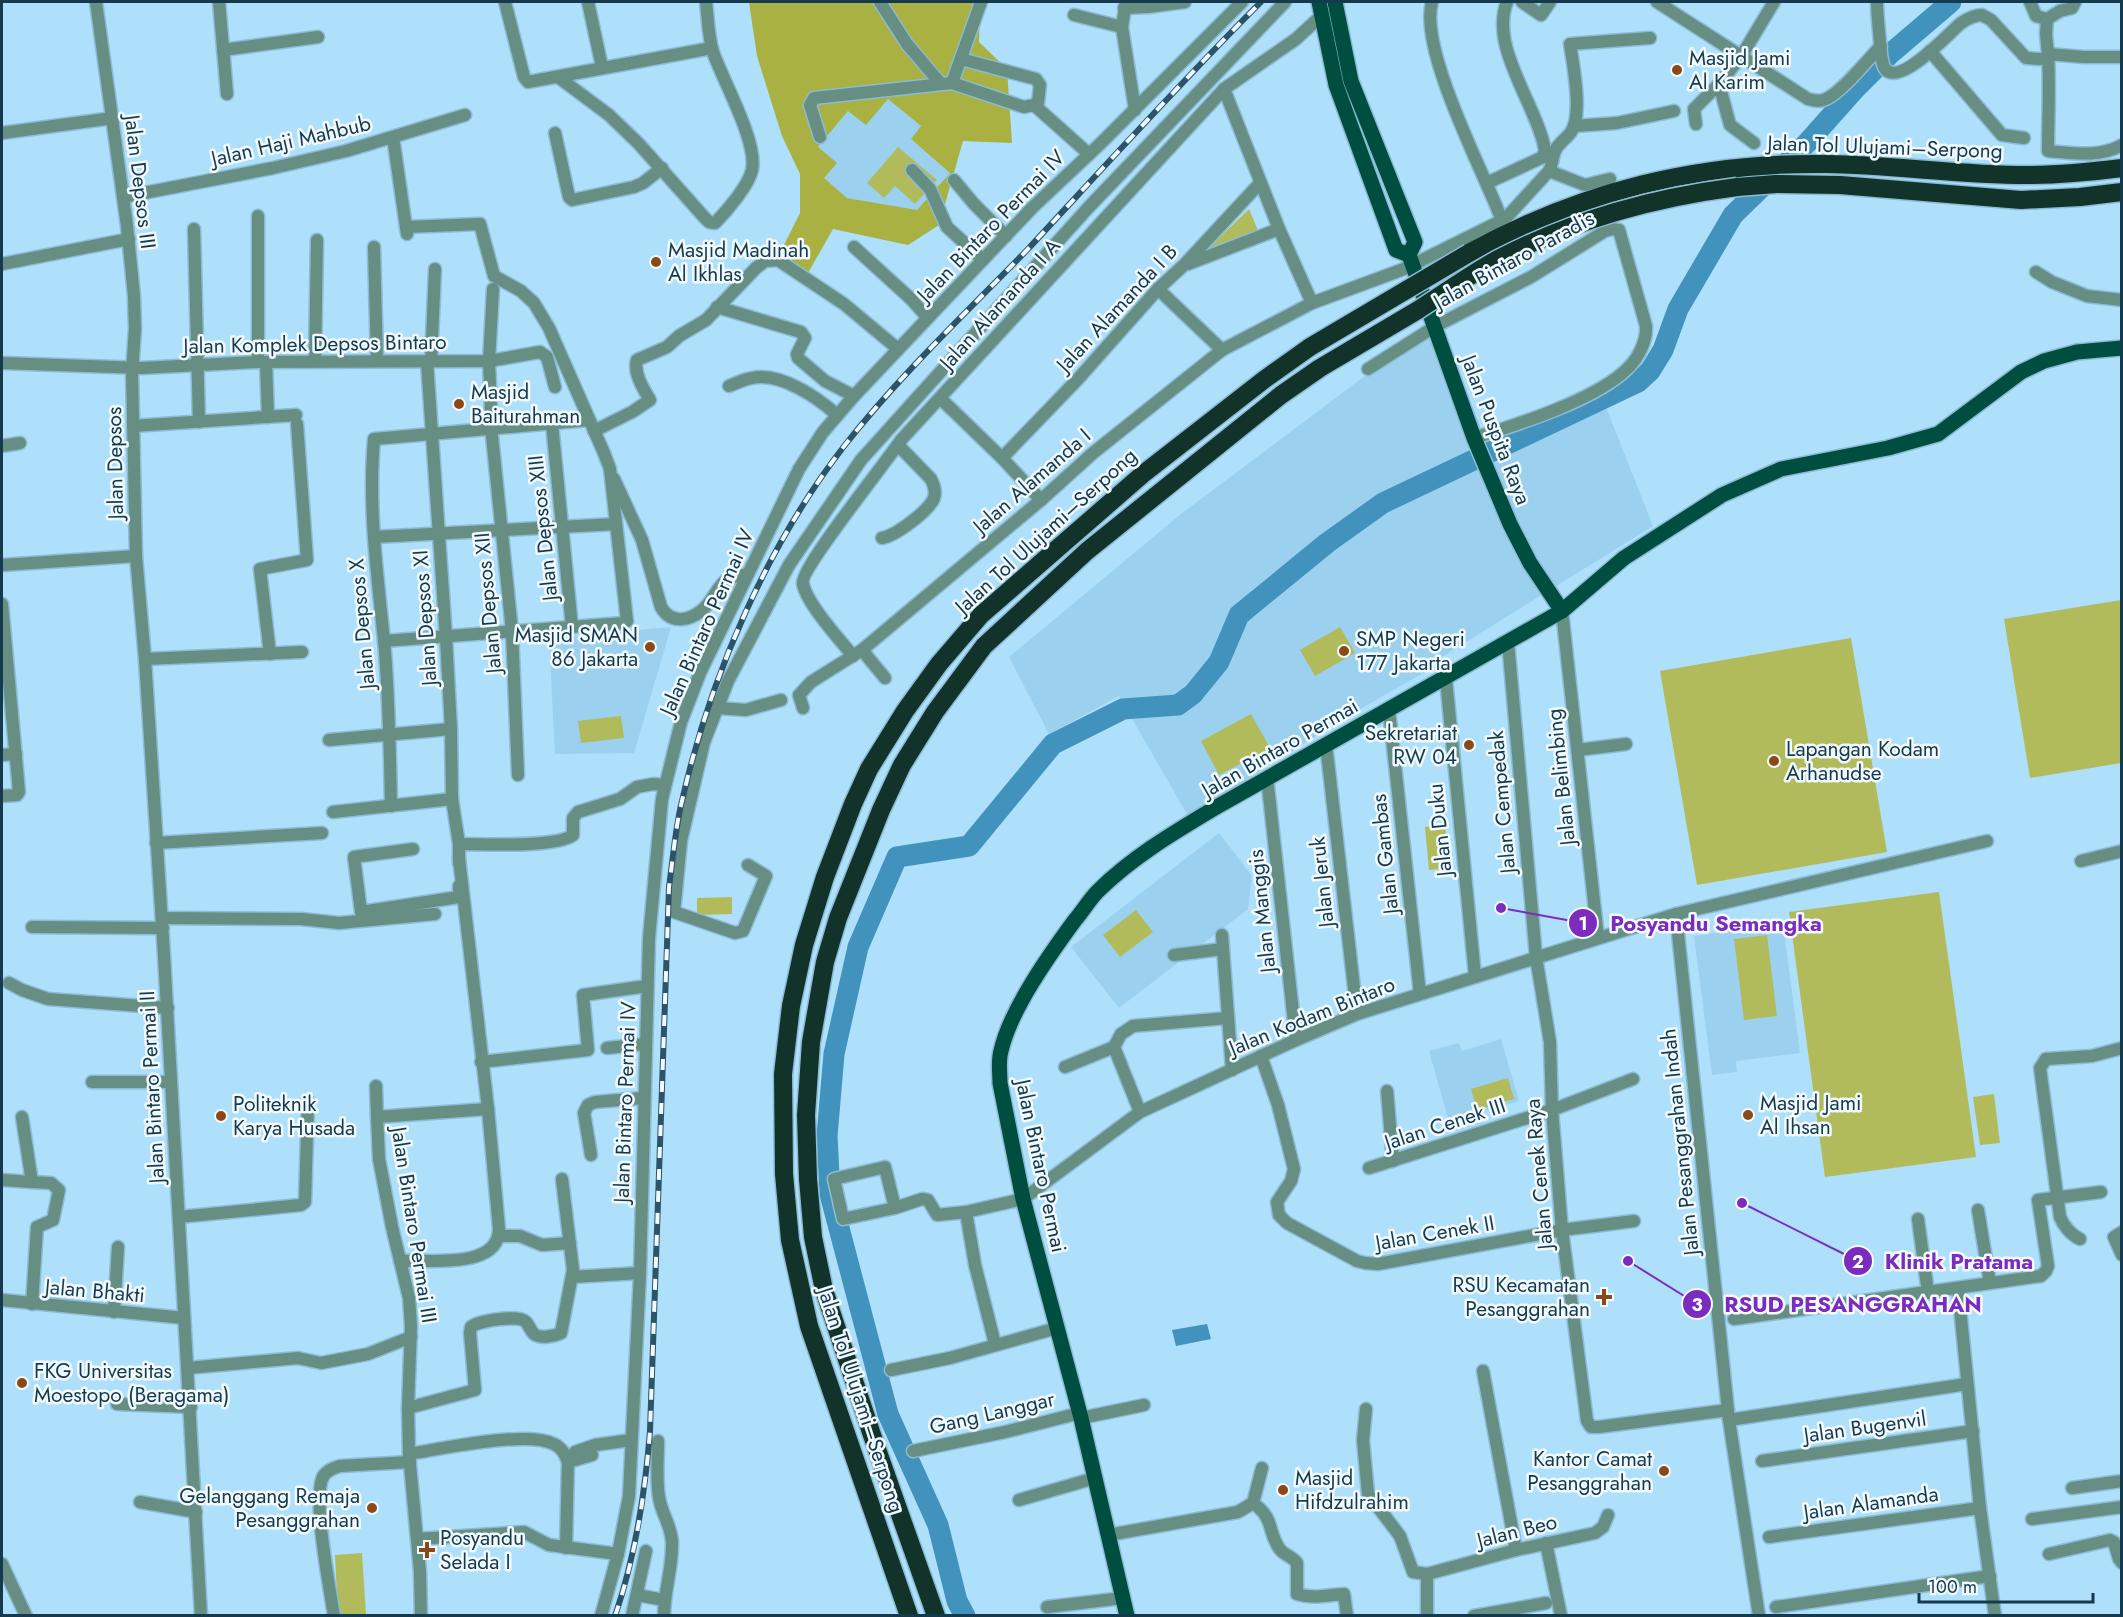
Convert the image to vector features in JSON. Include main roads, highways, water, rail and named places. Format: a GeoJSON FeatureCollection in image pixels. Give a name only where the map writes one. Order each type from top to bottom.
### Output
{"type":"FeatureCollection","features":[{"type":"Feature","properties":{"kind":"highway","name":"Jalan Tol Ulujami–Serpong"},"geometry":{"type":"LineString","coordinates":[[909,1616],[809,1326],[790,1240],[784,1174],[783,1074],[791,1006],[804,945],[825,877],[852,804],[869,769],[905,711],[939,664],[981,615],[1143,474],[1247,393],[1310,347],[1487,243],[1544,216],[1613,191],[1685,174],[1758,165],[1827,164],[2026,175],[2121,168]]}},
{"type":"Feature","properties":{"kind":"highway","name":"Jalan Tol Ulujami–Serpong"},"geometry":{"type":"LineString","coordinates":[[936,1616],[824,1290],[813,1237],[806,1115],[811,1042],[825,962],[838,918],[902,765],[935,712],[984,646],[1087,551],[1211,451],[1320,368],[1498,259],[1552,233],[1597,216],[1643,203],[1690,193],[1776,184],[1826,184],[2021,200],[2121,192]]}},
{"type":"Feature","properties":{"kind":"main road"},"geometry":{"type":"LineString","coordinates":[[1321,6],[1340,97],[1396,250],[1410,260],[1415,242],[1351,81],[1335,2]]}},
{"type":"Feature","properties":{"kind":"main road","name":"Jalan Puspita Raya"},"geometry":{"type":"LineString","coordinates":[[1410,260],[1475,440],[1510,524],[1526,555],[1562,611]]}},
{"type":"Feature","properties":{"kind":"main road","name":"Jalan Bintaro Permai"},"geometry":{"type":"LineString","coordinates":[[1127,1616],[1080,1415],[1023,1199],[1000,1083],[999,1067],[1006,1036],[1031,985],[1096,892],[1127,865],[1168,836],[1267,777],[1446,679],[1562,611],[1624,558],[1722,495],[1781,469],[1888,448],[1941,432],[2022,372],[2044,361],[2077,352],[2121,348]]}},
{"type":"Feature","properties":{"kind":"waterway"},"geometry":{"type":"LineString","coordinates":[[965,1616],[957,1601],[938,1525],[888,1414],[830,1194],[827,1136],[834,1054],[858,947],[897,857],[969,846],[1053,744],[1123,709],[1178,705],[1193,694],[1219,662],[1239,615],[1327,543],[1383,503],[1638,382],[1650,371],[1663,350],[1678,309],[1733,215],[1807,143],[1890,54],[1951,2]]}},
{"type":"Feature","properties":{"kind":"railway"},"geometry":{"type":"LineString","coordinates":[[615,1616],[629,1570],[638,1524],[650,1431],[669,887],[682,801],[708,707],[725,660],[745,614],[791,525],[817,484],[866,419],[1172,93],[1261,2]]}},
{"type":"Feature","properties":{"kind":"place","name":"Masjid Jami Al Karim"},"geometry":{"type":"Point","coordinates":[1677,70]}},
{"type":"Feature","properties":{"kind":"place","name":"Masjid Madinah Al Ikhlas"},"geometry":{"type":"Point","coordinates":[656,262]}},
{"type":"Feature","properties":{"kind":"place","name":"Masjid Baiturahman"},"geometry":{"type":"Point","coordinates":[459,404]}},
{"type":"Feature","properties":{"kind":"place","name":"Masjid SMAN 86 Jakarta"},"geometry":{"type":"Point","coordinates":[650,647]}},
{"type":"Feature","properties":{"kind":"place","name":"SMP Negeri 177 Jakarta"},"geometry":{"type":"Point","coordinates":[1344,651]}},
{"type":"Feature","properties":{"kind":"place","name":"Sekretariat RW 04"},"geometry":{"type":"Point","coordinates":[1469,745]}},
{"type":"Feature","properties":{"kind":"place","name":"Lapangan Kodam Arhanudse"},"geometry":{"type":"Point","coordinates":[1774,761]}},
{"type":"Feature","properties":{"kind":"place","name":"Posyandu Semangka"},"geometry":{"type":"Point","coordinates":[1501,908]}},
{"type":"Feature","properties":{"kind":"place","name":"Masjid Jami Al Ihsan"},"geometry":{"type":"Point","coordinates":[1748,1115]}},
{"type":"Feature","properties":{"kind":"place","name":"Politeknik Karya Husada"},"geometry":{"type":"Point","coordinates":[221,1116]}},
{"type":"Feature","properties":{"kind":"place","name":"Klinik Pratama"},"geometry":{"type":"Point","coordinates":[1742,1203]}},
{"type":"Feature","properties":{"kind":"place","name":"RSUD PESANGGRAHAN"},"geometry":{"type":"Point","coordinates":[1628,1261]}},
{"type":"Feature","properties":{"kind":"place","name":"RSU Kecamatan Pesanggrahan"},"geometry":{"type":"Point","coordinates":[1604,1297]}},
{"type":"Feature","properties":{"kind":"place","name":"FKG Universitas Moestopo (Beragama)"},"geometry":{"type":"Point","coordinates":[22,1383]}},
{"type":"Feature","properties":{"kind":"place","name":"Kantor Camat Pesanggrahan"},"geometry":{"type":"Point","coordinates":[1664,1471]}},
{"type":"Feature","properties":{"kind":"place","name":"Masjid Hifdzulrahim"},"geometry":{"type":"Point","coordinates":[1283,1490]}},
{"type":"Feature","properties":{"kind":"place","name":"Gelanggang Remaja Pesanggrahan"},"geometry":{"type":"Point","coordinates":[372,1508]}},
{"type":"Feature","properties":{"kind":"place","name":"Posyandu Selada I"},"geometry":{"type":"Point","coordinates":[427,1550]}}]}
